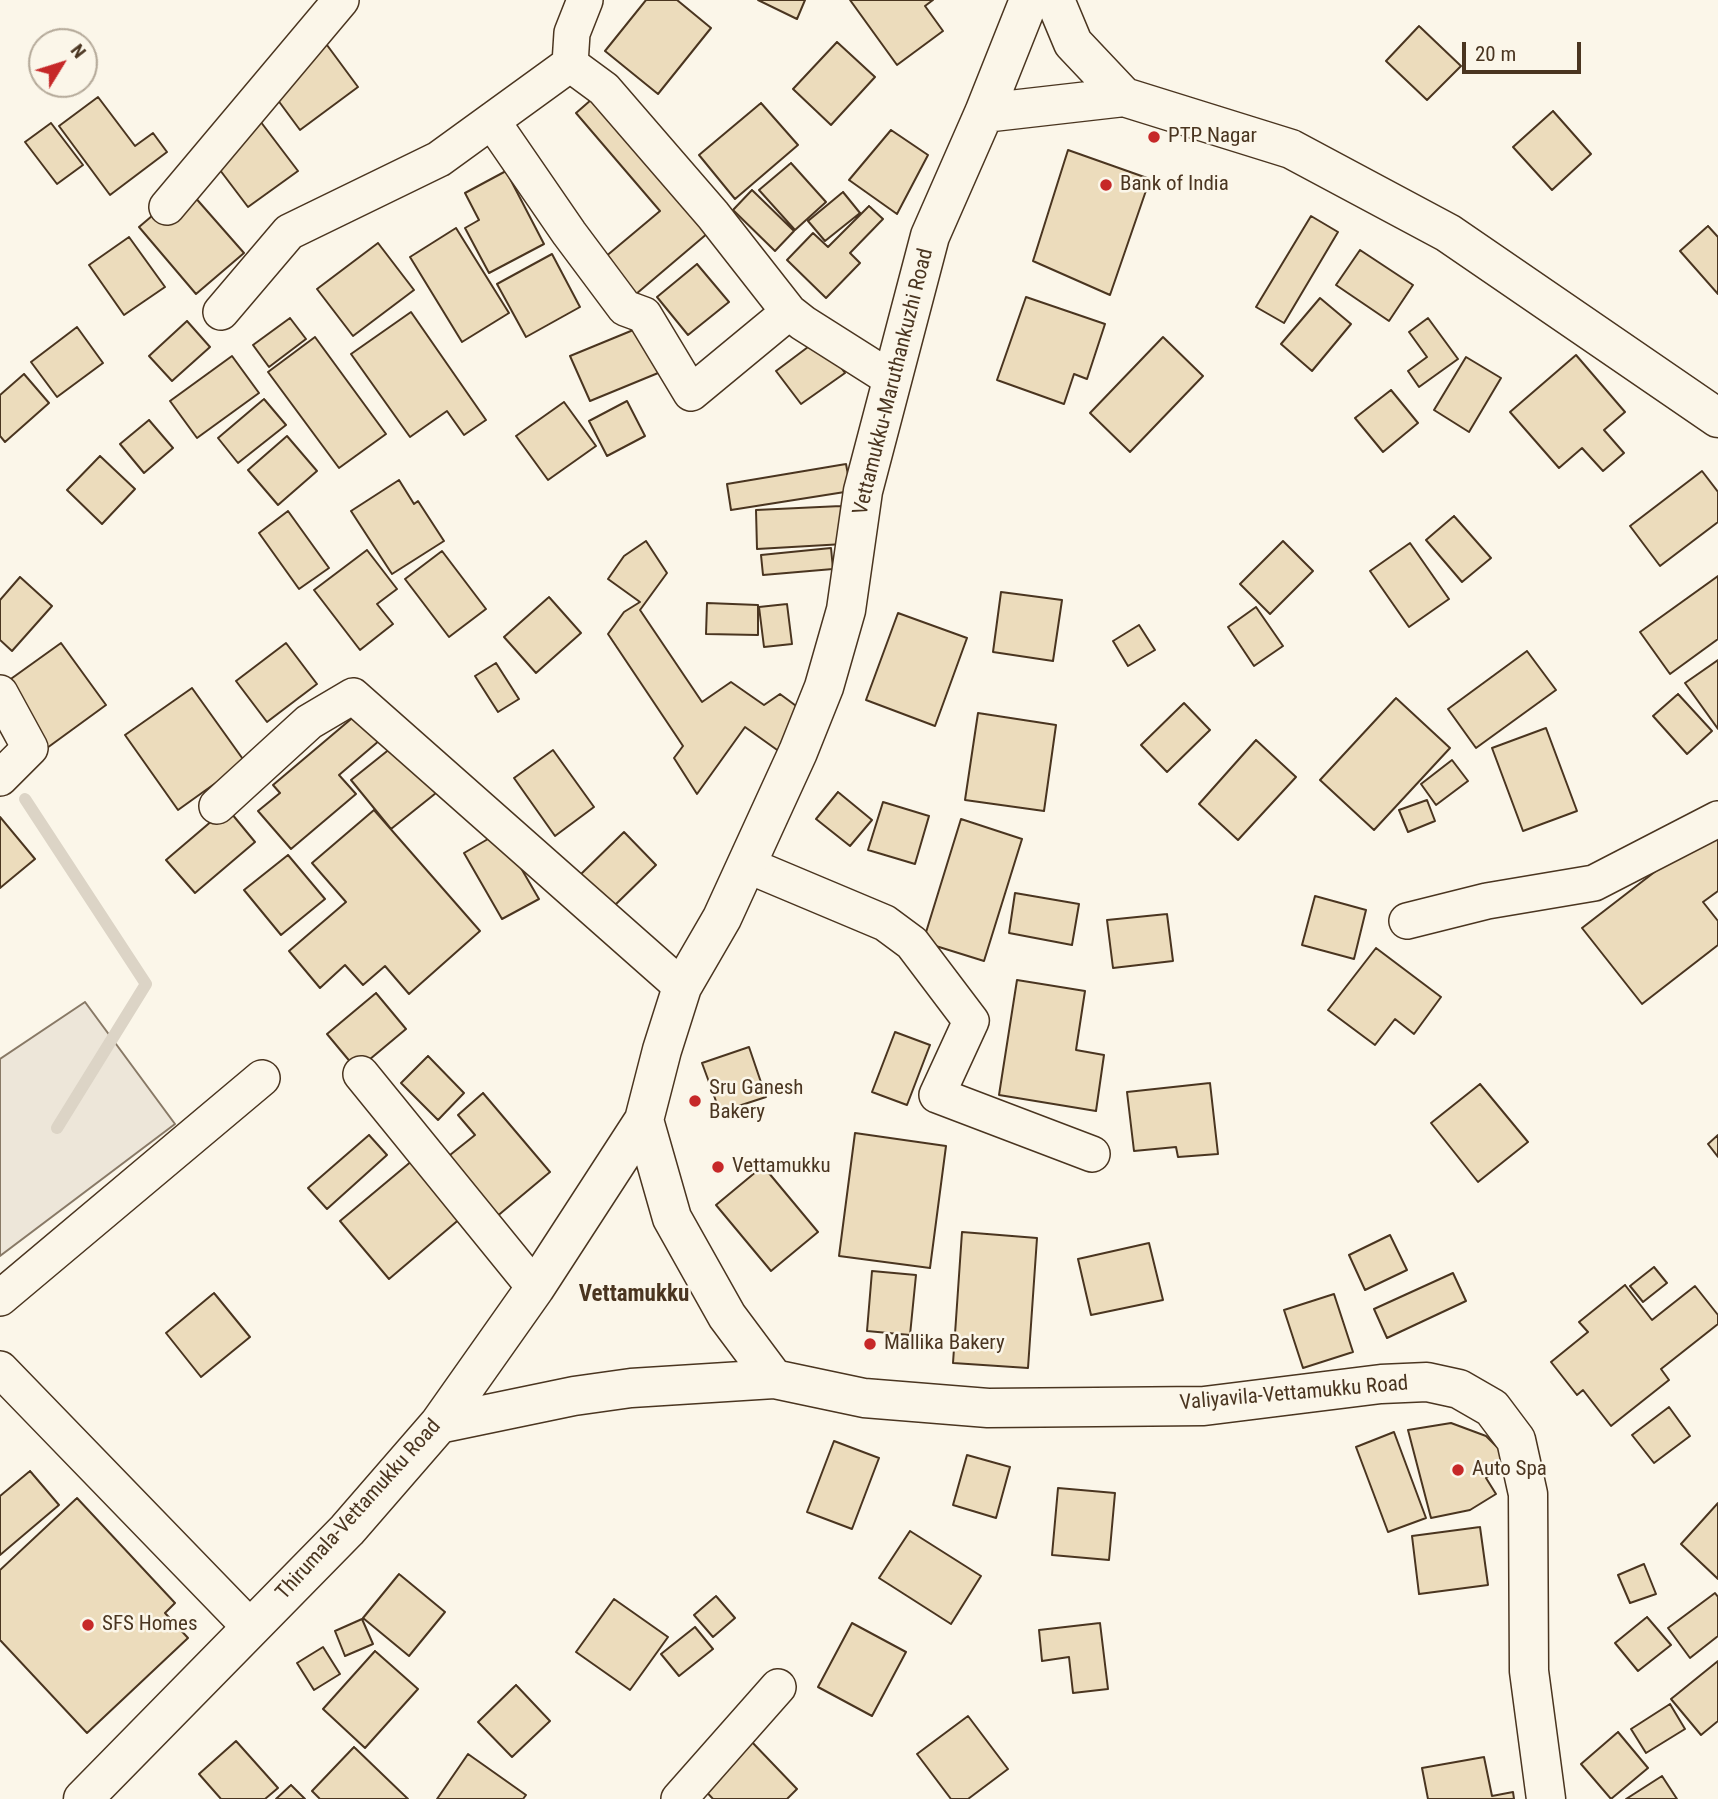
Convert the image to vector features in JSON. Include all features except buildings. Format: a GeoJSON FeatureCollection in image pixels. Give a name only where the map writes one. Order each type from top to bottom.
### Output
{"type":"FeatureCollection","features":[{"type":"Feature","properties":{"kind":"main road","name":"Vettamukku-Maruthankuzhi Road"},"geometry":{"type":"LineString","coordinates":[[645,1120],[662,1049],[682,987],[722,918],[798,752],[824,687],[846,610],[863,491],[930,236],[984,113],[1029,0]]}},
{"type":"Feature","properties":{"kind":"main road"},"geometry":{"type":"LineString","coordinates":[[1055,0],[1073,43],[1124,97]]}},
{"type":"Feature","properties":{"kind":"main road"},"geometry":{"type":"LineString","coordinates":[[984,113],[1124,97],[1291,149],[1448,233],[1718,418]]}},
{"type":"Feature","properties":{"kind":"main road"},"geometry":{"type":"LineString","coordinates":[[645,1120],[672,1218],[727,1316],[775,1379]]}},
{"type":"Feature","properties":{"kind":"main road","name":"Thirumala-Vettamukku Road"},"geometry":{"type":"LineString","coordinates":[[83,1799],[347,1530],[439,1424],[535,1288],[645,1120]]}},
{"type":"Feature","properties":{"kind":"main road","name":"Valiyavila-Vettamukku Road"},"geometry":{"type":"LineString","coordinates":[[439,1424],[608,1391],[775,1379],[864,1398],[988,1408],[1204,1406],[1427,1382],[1460,1389],[1492,1408],[1516,1440],[1528,1494],[1529,1671],[1546,1799]]}},
{"type":"Feature","properties":{"kind":"street"},"geometry":{"type":"LineString","coordinates":[[167,206],[341,0]]}},
{"type":"Feature","properties":{"kind":"street"},"geometry":{"type":"LineString","coordinates":[[570,64],[572,33],[585,0]]}},
{"type":"Feature","properties":{"kind":"street"},"geometry":{"type":"LineString","coordinates":[[221,312],[289,232],[439,159],[570,64]]}},
{"type":"Feature","properties":{"kind":"street"},"geometry":{"type":"LineString","coordinates":[[570,64],[604,89],[713,215],[789,312],[893,380]]}},
{"type":"Feature","properties":{"kind":"street"},"geometry":{"type":"LineString","coordinates":[[492,121],[569,233],[625,308],[644,315],[691,393],[789,312]]}},
{"type":"Feature","properties":{"kind":"street"},"geometry":{"type":"LineString","coordinates":[[0,693],[30,748],[0,778]]}},
{"type":"Feature","properties":{"kind":"street"},"geometry":{"type":"LineString","coordinates":[[217,806],[309,722],[353,696],[682,987]]}},
{"type":"Feature","properties":{"kind":"street"},"geometry":{"type":"LineString","coordinates":[[1407,920],[1487,901],[1594,883],[1718,819]]}},
{"type":"Feature","properties":{"kind":"street"},"geometry":{"type":"LineString","coordinates":[[747,865],[885,923],[912,943],[971,1021],[937,1095],[1092,1154]]}},
{"type":"Feature","properties":{"kind":"street"},"geometry":{"type":"LineString","coordinates":[[361,1074],[535,1288]]}},
{"type":"Feature","properties":{"kind":"street"},"geometry":{"type":"LineString","coordinates":[[0,1298],[262,1078]]}},
{"type":"Feature","properties":{"kind":"street"},"geometry":{"type":"LineString","coordinates":[[0,1369],[250,1627]]}},
{"type":"Feature","properties":{"kind":"street"},"geometry":{"type":"LineString","coordinates":[[679,1799],[778,1687]]}},
{"type":"Feature","properties":{"kind":"shaded area"},"geometry":{"type":"Polygon","coordinates":[[[85,1002],[175,1124],[0,1256],[0,1059],[85,1002]]]}},
{"type":"Feature","properties":{"kind":"waterway"},"geometry":{"type":"LineString","coordinates":[[25,799],[146,984],[57,1128]]}},
{"type":"Feature","properties":{"kind":"place","name":"PTP Nagar"},"geometry":{"type":"Point","coordinates":[1154,137]}},
{"type":"Feature","properties":{"kind":"place","name":"Bank of India"},"geometry":{"type":"Point","coordinates":[1106,185]}},
{"type":"Feature","properties":{"kind":"place","name":"Sru Ganesh Bakery"},"geometry":{"type":"Point","coordinates":[695,1101]}},
{"type":"Feature","properties":{"kind":"place","name":"Vettamukku"},"geometry":{"type":"Point","coordinates":[718,1167]}},
{"type":"Feature","properties":{"kind":"place","name":"Mallika Bakery"},"geometry":{"type":"Point","coordinates":[870,1344]}},
{"type":"Feature","properties":{"kind":"place","name":"Auto Spa"},"geometry":{"type":"Point","coordinates":[1458,1470]}},
{"type":"Feature","properties":{"kind":"place","name":"SFS Homes"},"geometry":{"type":"Point","coordinates":[88,1625]}},
{"type":"Feature","properties":{"kind":"district","name":"Vettamukku"},"geometry":{"type":"Point","coordinates":[634,1295]}}]}
